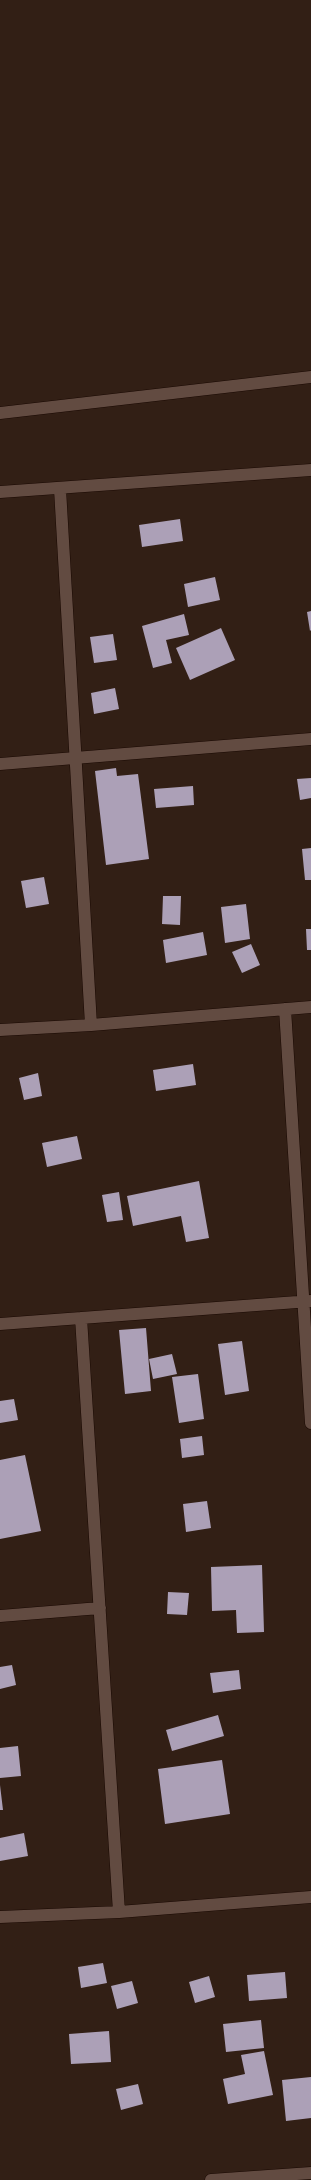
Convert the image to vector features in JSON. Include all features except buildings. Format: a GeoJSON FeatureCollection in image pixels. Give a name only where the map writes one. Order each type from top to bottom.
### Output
{"type":"FeatureCollection","features":[{"type":"Feature","properties":{"kind":"street"},"geometry":{"type":"LineString","coordinates":[[0,414],[311,378]]}},
{"type":"Feature","properties":{"kind":"street"},"geometry":{"type":"LineString","coordinates":[[0,492],[60,489],[311,470]]}},
{"type":"Feature","properties":{"kind":"street"},"geometry":{"type":"LineString","coordinates":[[60,489],[91,1025]]}},
{"type":"Feature","properties":{"kind":"street"},"geometry":{"type":"LineString","coordinates":[[0,764],[311,739]]}},
{"type":"Feature","properties":{"kind":"street"},"geometry":{"type":"LineString","coordinates":[[0,1030],[91,1025],[311,1007]]}},
{"type":"Feature","properties":{"kind":"street"},"geometry":{"type":"LineString","coordinates":[[285,1009],[307,1301],[311,1423]]}},
{"type":"Feature","properties":{"kind":"street"},"geometry":{"type":"LineString","coordinates":[[0,1324],[307,1301]]}},
{"type":"Feature","properties":{"kind":"street"},"geometry":{"type":"LineString","coordinates":[[81,1318],[119,1912]]}},
{"type":"Feature","properties":{"kind":"street"},"geometry":{"type":"LineString","coordinates":[[0,1616],[100,1608]]}},
{"type":"Feature","properties":{"kind":"street"},"geometry":{"type":"LineString","coordinates":[[0,1917],[119,1912],[311,1898]]}},
{"type":"Feature","properties":{"kind":"street"},"geometry":{"type":"LineString","coordinates":[[211,2180],[311,2174]]}}]}
